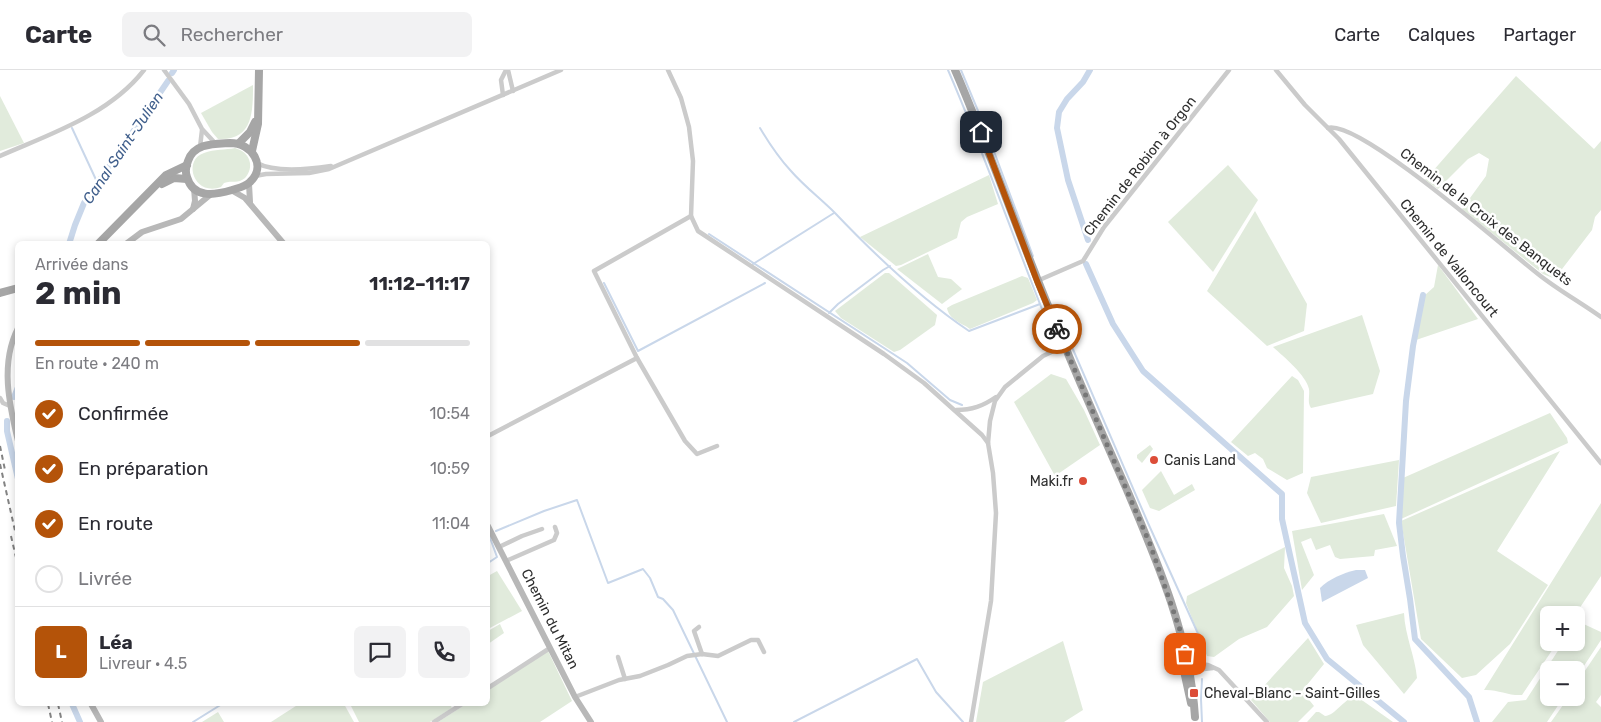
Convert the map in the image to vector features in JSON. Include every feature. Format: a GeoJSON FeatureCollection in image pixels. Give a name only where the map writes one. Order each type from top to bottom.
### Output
{"type":"FeatureCollection","features":[{"type":"Feature","properties":{"kind":"main road"},"geometry":{"type":"LineString","coordinates":[[252,151],[239,143],[200,147],[191,154],[187,165],[187,178],[194,188],[203,194],[210,195],[249,184],[254,176],[256,162],[252,151],[258,116],[259,70]]}},
{"type":"Feature","properties":{"kind":"main road"},"geometry":{"type":"LineString","coordinates":[[955,70],[981,132],[1037,281],[1150,544],[1180,630],[1187,674]]}},
{"type":"Feature","properties":{"kind":"main road"},"geometry":{"type":"LineString","coordinates":[[239,143],[250,132],[258,116]]}},
{"type":"Feature","properties":{"kind":"main road"},"geometry":{"type":"LineString","coordinates":[[101,241],[166,175],[187,165]]}},
{"type":"Feature","properties":{"kind":"main road"},"geometry":{"type":"LineString","coordinates":[[145,198],[168,180],[179,177],[187,178]]}},
{"type":"Feature","properties":{"kind":"main road"},"geometry":{"type":"LineString","coordinates":[[0,293],[15,289]]}},
{"type":"Feature","properties":{"kind":"main road"},"geometry":{"type":"LineString","coordinates":[[1168,597],[1196,720]]}},
{"type":"Feature","properties":{"kind":"street"},"geometry":{"type":"LineString","coordinates":[[0,156],[38,141],[94,112],[133,84],[144,70]]}},
{"type":"Feature","properties":{"kind":"street"},"geometry":{"type":"LineString","coordinates":[[164,70],[189,104],[202,129],[216,144]]}},
{"type":"Feature","properties":{"kind":"street"},"geometry":{"type":"LineString","coordinates":[[507,70],[513,91]]}},
{"type":"Feature","properties":{"kind":"street"},"geometry":{"type":"LineString","coordinates":[[503,95],[501,80],[507,70]]}},
{"type":"Feature","properties":{"kind":"street"},"geometry":{"type":"LineString","coordinates":[[254,176],[309,173],[329,169],[561,70]]}},
{"type":"Feature","properties":{"kind":"street"},"geometry":{"type":"LineString","coordinates":[[668,70],[681,98],[689,127],[693,161],[691,216],[698,231],[884,354],[924,383],[956,410],[988,443]]}},
{"type":"Feature","properties":{"kind":"street","name":"Chemin de Robion à Orgon"},"geometry":{"type":"LineString","coordinates":[[1037,281],[1083,261],[1104,227],[1229,70]]}},
{"type":"Feature","properties":{"kind":"street","name":"Chemin de Valloncourt"},"geometry":{"type":"LineString","coordinates":[[1276,70],[1305,105],[1328,128],[1601,463]]}},
{"type":"Feature","properties":{"kind":"street","name":"Chemin de la Croix des Banquets"},"geometry":{"type":"LineString","coordinates":[[1328,128],[1334,127],[1359,138],[1412,172],[1538,275],[1601,317]]}},
{"type":"Feature","properties":{"kind":"street"},"geometry":{"type":"LineString","coordinates":[[200,147],[202,129]]}},
{"type":"Feature","properties":{"kind":"street"},"geometry":{"type":"LineString","coordinates":[[256,162],[264,167],[309,169],[343,164]]}},
{"type":"Feature","properties":{"kind":"street"},"geometry":{"type":"LineString","coordinates":[[249,184],[248,196],[250,203]]}},
{"type":"Feature","properties":{"kind":"street"},"geometry":{"type":"LineString","coordinates":[[193,209],[195,201],[194,188]]}},
{"type":"Feature","properties":{"kind":"street"},"geometry":{"type":"LineString","coordinates":[[231,190],[241,194],[250,203],[282,241]]}},
{"type":"Feature","properties":{"kind":"street"},"geometry":{"type":"LineString","coordinates":[[130,241],[142,232],[181,219],[210,195]]}},
{"type":"Feature","properties":{"kind":"street"},"geometry":{"type":"LineString","coordinates":[[691,216],[594,271],[637,358],[685,441],[697,454],[717,446]]}},
{"type":"Feature","properties":{"kind":"street"},"geometry":{"type":"LineString","coordinates":[[15,333],[8,350],[6,364],[6,390],[15,428]]}},
{"type":"Feature","properties":{"kind":"street"},"geometry":{"type":"LineString","coordinates":[[971,722],[991,601],[996,522],[988,429],[998,397],[1005,387],[1043,356],[1064,346]]}},
{"type":"Feature","properties":{"kind":"street"},"geometry":{"type":"LineString","coordinates":[[490,435],[637,358]]}},
{"type":"Feature","properties":{"kind":"street"},"geometry":{"type":"LineString","coordinates":[[956,410],[967,410],[977,407],[998,397]]}},
{"type":"Feature","properties":{"kind":"street"},"geometry":{"type":"LineString","coordinates":[[0,398],[3,403],[10,406]]}},
{"type":"Feature","properties":{"kind":"street"},"geometry":{"type":"LineString","coordinates":[[506,561],[554,540],[557,533],[555,526]]}},
{"type":"Feature","properties":{"kind":"street"},"geometry":{"type":"LineString","coordinates":[[499,547],[542,529]]}},
{"type":"Feature","properties":{"kind":"street","name":"Chemin du Mitan"},"geometry":{"type":"LineString","coordinates":[[490,530],[575,696],[591,722]]}},
{"type":"Feature","properties":{"kind":"street"},"geometry":{"type":"LineString","coordinates":[[699,627],[694,631],[694,635],[702,654]]}},
{"type":"Feature","properties":{"kind":"street"},"geometry":{"type":"LineString","coordinates":[[1176,635],[1180,641],[1186,663],[1208,665],[1219,670],[1267,722]]}},
{"type":"Feature","properties":{"kind":"street"},"geometry":{"type":"LineString","coordinates":[[575,696],[625,678],[640,676],[677,658],[702,654],[718,656],[751,640],[758,640],[764,652]]}},
{"type":"Feature","properties":{"kind":"street"},"geometry":{"type":"LineString","coordinates":[[490,687],[550,648]]}},
{"type":"Feature","properties":{"kind":"street"},"geometry":{"type":"LineString","coordinates":[[618,657],[625,678]]}},
{"type":"Feature","properties":{"kind":"street"},"geometry":{"type":"LineString","coordinates":[[1187,674],[1213,668]]}},
{"type":"Feature","properties":{"kind":"street"},"geometry":{"type":"LineString","coordinates":[[92,706],[101,722]]}},
{"type":"Feature","properties":{"kind":"street"},"geometry":{"type":"LineString","coordinates":[[434,722],[459,706]]}},
{"type":"Feature","properties":{"kind":"green space"},"geometry":{"type":"Polygon","coordinates":[[[1516,76],[1594,149],[1601,141],[1601,210],[1595,217],[1592,230],[1559,273],[1553,278],[1543,274],[1462,209],[1486,176],[1489,159],[1479,153],[1468,159],[1438,189],[1425,180],[1516,76]]]}},
{"type":"Feature","properties":{"kind":"green space"},"geometry":{"type":"Polygon","coordinates":[[[253,85],[249,123],[238,135],[218,139],[201,113],[253,85]]]}},
{"type":"Feature","properties":{"kind":"green space"},"geometry":{"type":"Polygon","coordinates":[[[0,96],[24,143],[0,151],[0,96]]]}},
{"type":"Feature","properties":{"kind":"green space"},"geometry":{"type":"Polygon","coordinates":[[[235,148],[244,153],[249,160],[250,169],[245,178],[240,181],[224,183],[221,187],[212,189],[204,187],[198,182],[194,176],[193,169],[197,157],[216,150],[235,148]]]}},
{"type":"Feature","properties":{"kind":"green space"},"geometry":{"type":"Polygon","coordinates":[[[1228,165],[1258,200],[1213,272],[1168,222],[1228,165]]]}},
{"type":"Feature","properties":{"kind":"green space"},"geometry":{"type":"Polygon","coordinates":[[[989,175],[998,204],[967,217],[961,222],[957,238],[901,265],[896,266],[860,237],[989,175]]]}},
{"type":"Feature","properties":{"kind":"green space"},"geometry":{"type":"Polygon","coordinates":[[[1255,211],[1307,304],[1304,331],[1267,346],[1207,291],[1255,211]]]}},
{"type":"Feature","properties":{"kind":"green space"},"geometry":{"type":"Polygon","coordinates":[[[928,254],[938,277],[951,279],[962,289],[942,304],[897,269],[928,254]]]}},
{"type":"Feature","properties":{"kind":"green space"},"geometry":{"type":"Polygon","coordinates":[[[1438,265],[1478,319],[1416,340],[1424,296],[1434,287],[1438,265]]]}},
{"type":"Feature","properties":{"kind":"green space"},"geometry":{"type":"Polygon","coordinates":[[[885,273],[889,273],[937,315],[935,325],[900,350],[894,352],[841,318],[835,311],[885,273]]]}},
{"type":"Feature","properties":{"kind":"green space"},"geometry":{"type":"Polygon","coordinates":[[[1022,276],[1028,278],[1037,300],[1033,303],[970,329],[950,316],[947,308],[952,305],[1022,276]]]}},
{"type":"Feature","properties":{"kind":"green space"},"geometry":{"type":"Polygon","coordinates":[[[1362,315],[1380,371],[1373,394],[1311,408],[1309,389],[1304,378],[1273,347],[1362,315]]]}},
{"type":"Feature","properties":{"kind":"green space"},"geometry":{"type":"Polygon","coordinates":[[[1051,374],[1066,379],[1084,410],[1100,445],[1055,476],[1014,402],[1051,374]]]}},
{"type":"Feature","properties":{"kind":"green space"},"geometry":{"type":"Polygon","coordinates":[[[1292,376],[1298,380],[1304,391],[1303,473],[1287,480],[1267,468],[1263,459],[1255,453],[1248,456],[1231,442],[1292,376]]]}},
{"type":"Feature","properties":{"kind":"green space"},"geometry":{"type":"Polygon","coordinates":[[[1550,413],[1567,438],[1568,443],[1401,519],[1403,478],[1550,413]]]}},
{"type":"Feature","properties":{"kind":"green space"},"geometry":{"type":"Polygon","coordinates":[[[1150,445],[1153,449],[1142,463],[1137,458],[1137,455],[1150,445]]]}},
{"type":"Feature","properties":{"kind":"green space"},"geometry":{"type":"Polygon","coordinates":[[[1560,451],[1497,551],[1548,585],[1510,644],[1476,675],[1462,678],[1421,639],[1401,521],[1560,451]]]}},
{"type":"Feature","properties":{"kind":"green space"},"geometry":{"type":"Polygon","coordinates":[[[1399,460],[1396,506],[1321,523],[1307,493],[1311,477],[1399,460]]]}},
{"type":"Feature","properties":{"kind":"green space"},"geometry":{"type":"Polygon","coordinates":[[[1161,471],[1174,495],[1192,484],[1195,490],[1159,511],[1150,508],[1142,490],[1161,471]]]}},
{"type":"Feature","properties":{"kind":"green space"},"geometry":{"type":"Polygon","coordinates":[[[1601,503],[1601,576],[1581,606],[1540,606],[1540,651],[1552,651],[1545,661],[1540,661],[1540,668],[1522,695],[1484,690],[1601,503]]]}},
{"type":"Feature","properties":{"kind":"green space"},"geometry":{"type":"Polygon","coordinates":[[[1384,514],[1397,546],[1375,550],[1374,556],[1340,559],[1335,557],[1330,545],[1316,550],[1311,538],[1301,542],[1314,575],[1302,590],[1292,531],[1384,514]]]}},
{"type":"Feature","properties":{"kind":"green space"},"geometry":{"type":"Polygon","coordinates":[[[1285,547],[1284,568],[1294,596],[1267,627],[1239,639],[1214,657],[1207,656],[1186,603],[1187,596],[1285,547]]]}},
{"type":"Feature","properties":{"kind":"green space"},"geometry":{"type":"Polygon","coordinates":[[[497,571],[522,611],[490,628],[490,575],[497,571]]]}},
{"type":"Feature","properties":{"kind":"green space"},"geometry":{"type":"Polygon","coordinates":[[[1404,613],[1417,678],[1404,694],[1363,645],[1356,625],[1404,613]]]}},
{"type":"Feature","properties":{"kind":"green space"},"geometry":{"type":"Polygon","coordinates":[[[500,624],[504,633],[490,643],[490,630],[500,624]]]}},
{"type":"Feature","properties":{"kind":"green space"},"geometry":{"type":"Polygon","coordinates":[[[1585,625],[1601,632],[1601,640],[1585,664],[1585,661],[1551,661],[1558,651],[1585,651],[1585,625]]]}},
{"type":"Feature","properties":{"kind":"green space"},"geometry":{"type":"Polygon","coordinates":[[[1308,638],[1324,664],[1302,691],[1314,706],[1298,722],[1270,722],[1251,700],[1308,638]]]}},
{"type":"Feature","properties":{"kind":"green space"},"geometry":{"type":"Polygon","coordinates":[[[1063,641],[1083,710],[1064,722],[976,722],[983,682],[1063,641]]]}},
{"type":"Feature","properties":{"kind":"green space"},"geometry":{"type":"Polygon","coordinates":[[[1601,647],[1601,695],[1596,702],[1601,707],[1601,722],[1551,722],[1562,706],[1585,706],[1585,671],[1601,647]]]}},
{"type":"Feature","properties":{"kind":"green space"},"geometry":{"type":"Polygon","coordinates":[[[548,651],[572,701],[540,722],[438,722],[463,706],[490,706],[490,689],[548,651]]]}},
{"type":"Feature","properties":{"kind":"green space"},"geometry":{"type":"Polygon","coordinates":[[[1540,678],[1540,706],[1558,706],[1547,722],[1492,722],[1508,702],[1526,700],[1540,678]]]}},
{"type":"Feature","properties":{"kind":"green space"},"geometry":{"type":"Polygon","coordinates":[[[1356,696],[1393,722],[1307,722],[1316,712],[1325,716],[1329,715],[1346,701],[1356,696]]]}},
{"type":"Feature","properties":{"kind":"green space"},"geometry":{"type":"Polygon","coordinates":[[[296,706],[345,706],[354,722],[271,722],[296,706]]]}},
{"type":"Feature","properties":{"kind":"green space"},"geometry":{"type":"Polygon","coordinates":[[[351,706],[451,706],[452,708],[430,722],[359,722],[351,706]]]}},
{"type":"Feature","properties":{"kind":"green space"},"geometry":{"type":"Polygon","coordinates":[[[218,712],[224,722],[202,722],[218,712]]]}},
{"type":"Feature","properties":{"kind":"water"},"geometry":{"type":"Polygon","coordinates":[[[1356,570],[1365,570],[1368,578],[1322,602],[1320,588],[1336,577],[1356,570]]]}},
{"type":"Feature","properties":{"kind":"waterway"},"geometry":{"type":"LineString","coordinates":[[948,70],[975,134],[1050,329],[1043,349]]}},
{"type":"Feature","properties":{"kind":"waterway"},"geometry":{"type":"LineString","coordinates":[[961,70],[986,130],[1033,256]]}},
{"type":"Feature","properties":{"kind":"waterway"},"geometry":{"type":"LineString","coordinates":[[1088,240],[1068,180],[1057,128],[1059,112],[1090,70]]}},
{"type":"Feature","properties":{"kind":"waterway","name":"Canal Saint-Julien"},"geometry":{"type":"LineString","coordinates":[[70,241],[84,203],[168,81]]}},
{"type":"Feature","properties":{"kind":"waterway"},"geometry":{"type":"LineString","coordinates":[[72,128],[98,184]]}},
{"type":"Feature","properties":{"kind":"waterway"},"geometry":{"type":"LineString","coordinates":[[760,128],[778,156],[801,182],[899,276],[933,305],[969,331],[1040,304]]}},
{"type":"Feature","properties":{"kind":"waterway"},"geometry":{"type":"LineString","coordinates":[[753,264],[834,213]]}},
{"type":"Feature","properties":{"kind":"waterway"},"geometry":{"type":"LineString","coordinates":[[709,234],[907,363],[950,400],[962,405]]}},
{"type":"Feature","properties":{"kind":"waterway"},"geometry":{"type":"LineString","coordinates":[[1086,264],[1113,324],[1143,371],[1282,494],[1282,519],[1305,623],[1327,659],[1404,722]]}},
{"type":"Feature","properties":{"kind":"waterway"},"geometry":{"type":"LineString","coordinates":[[829,313],[838,304],[890,266]]}},
{"type":"Feature","properties":{"kind":"waterway"},"geometry":{"type":"LineString","coordinates":[[604,283],[638,351],[765,283]]}},
{"type":"Feature","properties":{"kind":"waterway"},"geometry":{"type":"LineString","coordinates":[[1423,295],[1413,346],[1406,401],[1399,523],[1403,556],[1415,639],[1469,697],[1477,722]]}},
{"type":"Feature","properties":{"kind":"waterway"},"geometry":{"type":"LineString","coordinates":[[1059,317],[1200,638]]}},
{"type":"Feature","properties":{"kind":"waterway","name":"Canal Saint-Julien"},"geometry":{"type":"LineString","coordinates":[[7,421],[7,431],[15,466]]}},
{"type":"Feature","properties":{"kind":"waterway"},"geometry":{"type":"LineString","coordinates":[[496,531],[544,511],[577,500],[608,583],[643,569],[650,578],[658,597],[663,599],[673,610],[727,722]]}},
{"type":"Feature","properties":{"kind":"waterway"},"geometry":{"type":"LineString","coordinates":[[490,538],[497,557],[490,562]]}},
{"type":"Feature","properties":{"kind":"waterway"},"geometry":{"type":"LineString","coordinates":[[794,722],[917,659],[936,692],[963,722]]}},
{"type":"Feature","properties":{"kind":"waterway"},"geometry":{"type":"LineString","coordinates":[[1202,679],[1202,722]]}},
{"type":"Feature","properties":{"kind":"waterway","name":"Canal Saint-Julien"},"geometry":{"type":"LineString","coordinates":[[73,706],[80,722]]}},
{"type":"Feature","properties":{"kind":"waterway"},"geometry":{"type":"LineString","coordinates":[[193,722],[219,706]]}},
{"type":"Feature","properties":{"kind":"railway"},"geometry":{"type":"LineString","coordinates":[[0,446],[5,470]]}},
{"type":"Feature","properties":{"kind":"railway"},"geometry":{"type":"LineString","coordinates":[[0,464],[15,531]]}},
{"type":"Feature","properties":{"kind":"railway"},"geometry":{"type":"LineString","coordinates":[[11,536],[15,553]]}},
{"type":"Feature","properties":{"kind":"railway"},"geometry":{"type":"LineString","coordinates":[[48,706],[52,722]]}},
{"type":"Feature","properties":{"kind":"railway"},"geometry":{"type":"LineString","coordinates":[[58,706],[62,722]]}},
{"type":"Feature","properties":{"kind":"way so far"},"geometry":{"type":"LineString","coordinates":[[1057,329],[1150,544],[1180,630],[1185,654]]}},
{"type":"Feature","properties":{"kind":"place","name":"Canis Land"},"geometry":{"type":"Point","coordinates":[1154,460]}},
{"type":"Feature","properties":{"kind":"place","name":"Maki.fr"},"geometry":{"type":"Point","coordinates":[1083,481]}},
{"type":"Feature","properties":{"kind":"place","name":"Cheval-Blanc - Saint-Gilles"},"geometry":{"type":"Point","coordinates":[1194,693]}},
{"type":"Feature","properties":{"kind":"route"},"geometry":{"type":"LineString","coordinates":[[981,132],[1057,329]]}}]}
